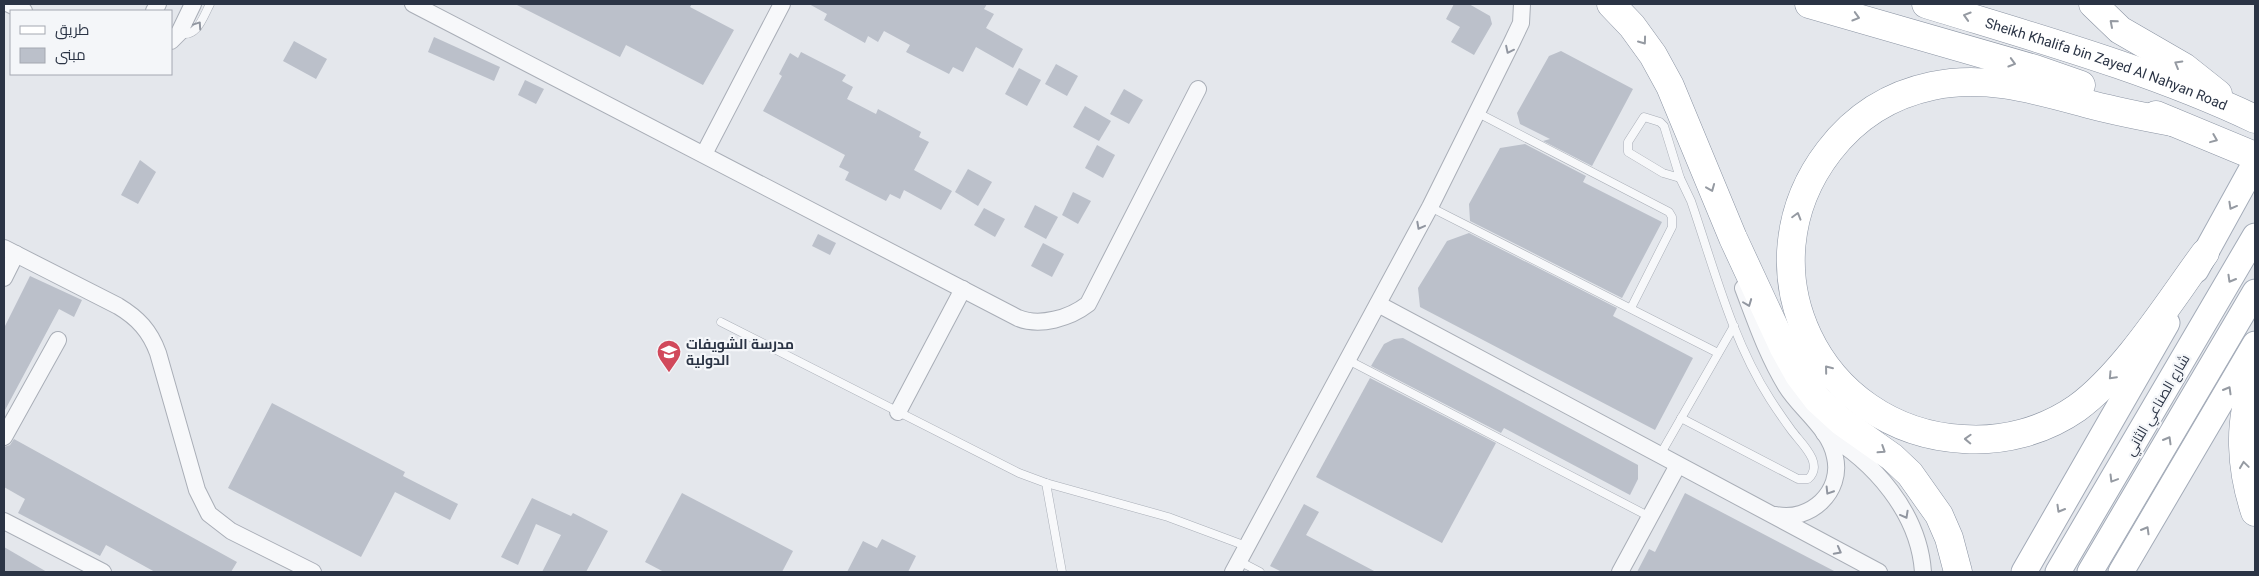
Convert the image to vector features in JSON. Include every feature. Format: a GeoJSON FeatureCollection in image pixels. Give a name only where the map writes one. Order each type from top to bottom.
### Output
{"type":"FeatureCollection","features":[{"type":"Feature","properties":{"kind":"highway"},"geometry":{"type":"LineString","coordinates":[[1611,4],[1632,26],[1653,55],[1670,86],[1733,238],[1784,348],[1799,375],[1818,400],[1840,421],[1892,457],[1920,487],[1939,515],[1949,538],[1958,572]]}},
{"type":"Feature","properties":{"kind":"highway","name":"Sheikh Khalifa bin Zayed Al Nahyan Road"},"geometry":{"type":"LineString","coordinates":[[1810,4],[2044,72],[2100,91],[2255,156]]}},
{"type":"Feature","properties":{"kind":"highway","name":"Sheikh Khalifa bin Zayed Al Nahyan Road"},"geometry":{"type":"LineString","coordinates":[[1926,4],[2033,37],[2142,74],[2228,106],[2255,120]]}},
{"type":"Feature","properties":{"kind":"highway"},"geometry":{"type":"LineString","coordinates":[[2093,4],[2120,30],[2200,78],[2228,106]]}},
{"type":"Feature","properties":{"kind":"highway"},"geometry":{"type":"LineString","coordinates":[[2172,122],[2015,85],[1987,82],[1959,82],[1932,86],[1890,99],[1861,116],[1839,138],[1820,163],[1805,190],[1795,220],[1791,251],[1792,279],[1806,335],[1821,360],[1839,383],[1859,402],[1885,419],[1914,431],[1944,438],[1974,440],[2001,438],[2027,432],[2067,414],[2096,393],[2118,369],[2205,253]]}},
{"type":"Feature","properties":{"kind":"highway"},"geometry":{"type":"LineString","coordinates":[[2255,379],[2247,408],[2242,457],[2247,485],[2255,512]]}},
{"type":"Feature","properties":{"kind":"main road"},"geometry":{"type":"LineString","coordinates":[[2024,572],[2124,400],[2255,163]]}},
{"type":"Feature","properties":{"kind":"main road","name":"شارع الصناعي الثاني"},"geometry":{"type":"LineString","coordinates":[[2058,572],[2255,236]]}},
{"type":"Feature","properties":{"kind":"main road","name":"شارع الصناعي الثاني"},"geometry":{"type":"LineString","coordinates":[[2090,572],[2255,292]]}},
{"type":"Feature","properties":{"kind":"main road"},"geometry":{"type":"LineString","coordinates":[[2121,572],[2255,344]]}},
{"type":"Feature","properties":{"kind":"street"},"geometry":{"type":"LineString","coordinates":[[9,4],[22,10]]}},
{"type":"Feature","properties":{"kind":"street"},"geometry":{"type":"LineString","coordinates":[[175,37],[193,4]]}},
{"type":"Feature","properties":{"kind":"street"},"geometry":{"type":"LineString","coordinates":[[413,4],[1018,318],[1034,323],[1072,314],[1088,304],[1198,89]]}},
{"type":"Feature","properties":{"kind":"street"},"geometry":{"type":"LineString","coordinates":[[704,154],[782,4]]}},
{"type":"Feature","properties":{"kind":"street"},"geometry":{"type":"LineString","coordinates":[[1236,567],[1430,207],[1478,113],[1521,23],[1522,4]]}},
{"type":"Feature","properties":{"kind":"street"},"geometry":{"type":"LineString","coordinates":[[1733,238],[1742,286],[1768,353],[1786,386],[1822,432],[1835,456],[1834,484],[1827,496],[1817,506],[1805,513],[1792,517],[1778,516],[1764,511]]}},
{"type":"Feature","properties":{"kind":"street"},"geometry":{"type":"LineString","coordinates":[[4,278],[10,251],[118,306],[132,314],[144,325],[158,353],[196,490],[209,514],[231,530],[314,572]]}},
{"type":"Feature","properties":{"kind":"street"},"geometry":{"type":"LineString","coordinates":[[898,412],[963,289]]}},
{"type":"Feature","properties":{"kind":"street"},"geometry":{"type":"LineString","coordinates":[[1378,304],[1878,572]]}},
{"type":"Feature","properties":{"kind":"street"},"geometry":{"type":"LineString","coordinates":[[4,435],[58,340]]}},
{"type":"Feature","properties":{"kind":"street"},"geometry":{"type":"LineString","coordinates":[[1822,432],[1843,444],[1862,459],[1894,496],[1908,518],[1917,542],[1923,572]]}},
{"type":"Feature","properties":{"kind":"street"},"geometry":{"type":"LineString","coordinates":[[1620,572],[1678,465]]}},
{"type":"Feature","properties":{"kind":"street"},"geometry":{"type":"LineString","coordinates":[[4,521],[103,572]]}},
{"type":"Feature","properties":{"kind":"lane"},"geometry":{"type":"LineString","coordinates":[[175,37],[189,34],[197,29],[210,4]]}},
{"type":"Feature","properties":{"kind":"lane"},"geometry":{"type":"LineString","coordinates":[[1478,113],[1669,212],[1672,217],[1672,227],[1631,308]]}},
{"type":"Feature","properties":{"kind":"lane"},"geometry":{"type":"LineString","coordinates":[[1680,178],[1663,173],[1628,152],[1628,142],[1642,119],[1649,118],[1664,126],[1680,178],[1691,201],[1734,326],[1756,376],[1811,454],[1814,465],[1812,475],[1808,479],[1798,479],[1681,418]]}},
{"type":"Feature","properties":{"kind":"lane"},"geometry":{"type":"LineString","coordinates":[[1430,207],[1718,354]]}},
{"type":"Feature","properties":{"kind":"lane"},"geometry":{"type":"LineString","coordinates":[[721,322],[990,460],[1046,483],[1159,514],[1246,546]]}},
{"type":"Feature","properties":{"kind":"lane"},"geometry":{"type":"LineString","coordinates":[[1660,455],[1734,326]]}},
{"type":"Feature","properties":{"kind":"lane"},"geometry":{"type":"LineString","coordinates":[[1348,360],[1650,517]]}},
{"type":"Feature","properties":{"kind":"lane"},"geometry":{"type":"LineString","coordinates":[[1046,483],[1062,572]]}},
{"type":"Feature","properties":{"kind":"lane"},"geometry":{"type":"LineString","coordinates":[[1236,567],[1260,572]]}},
{"type":"Feature","properties":{"kind":"building"},"geometry":{"type":"Polygon","coordinates":[[[515,4],[692,4],[690,7],[734,30],[703,85],[626,45],[620,57],[515,4]]]}},
{"type":"Feature","properties":{"kind":"building"},"geometry":{"type":"Polygon","coordinates":[[[809,4],[987,4],[984,9],[994,14],[986,28],[1023,49],[1013,68],[976,47],[963,72],[953,67],[949,74],[906,52],[910,45],[884,31],[878,42],[868,36],[865,43],[824,20],[827,14],[809,4]]]}},
{"type":"Feature","properties":{"kind":"building"},"geometry":{"type":"Polygon","coordinates":[[[1454,4],[1469,4],[1490,16],[1492,24],[1474,55],[1451,42],[1460,27],[1446,19],[1454,4]]]}},
{"type":"Feature","properties":{"kind":"building"},"geometry":{"type":"Polygon","coordinates":[[[434,37],[500,67],[494,81],[428,52],[434,37]]]}},
{"type":"Feature","properties":{"kind":"building"},"geometry":{"type":"Polygon","coordinates":[[[294,41],[327,59],[316,79],[283,61],[294,41]]]}},
{"type":"Feature","properties":{"kind":"building"},"geometry":{"type":"Polygon","coordinates":[[[1561,51],[1633,89],[1592,166],[1543,141],[1550,139],[1520,124],[1517,113],[1549,56],[1561,51]]]}},
{"type":"Feature","properties":{"kind":"building"},"geometry":{"type":"Polygon","coordinates":[[[801,52],[846,75],[842,81],[853,87],[847,99],[876,114],[878,109],[921,132],[919,137],[929,142],[914,170],[952,191],[941,210],[904,190],[900,199],[890,194],[886,201],[845,180],[849,172],[839,167],[845,155],[763,111],[782,76],[779,74],[790,53],[798,58],[801,52]]]}},
{"type":"Feature","properties":{"kind":"building"},"geometry":{"type":"Polygon","coordinates":[[[1056,64],[1078,76],[1067,96],[1045,84],[1056,64]]]}},
{"type":"Feature","properties":{"kind":"building"},"geometry":{"type":"Polygon","coordinates":[[[1019,68],[1041,80],[1027,106],[1005,94],[1019,68]]]}},
{"type":"Feature","properties":{"kind":"building"},"geometry":{"type":"Polygon","coordinates":[[[525,80],[544,89],[536,104],[518,95],[525,80]]]}},
{"type":"Feature","properties":{"kind":"building"},"geometry":{"type":"Polygon","coordinates":[[[1124,89],[1143,100],[1129,124],[1110,114],[1124,89]]]}},
{"type":"Feature","properties":{"kind":"building"},"geometry":{"type":"Polygon","coordinates":[[[1085,106],[1111,121],[1099,141],[1073,127],[1085,106]]]}},
{"type":"Feature","properties":{"kind":"building"},"geometry":{"type":"Polygon","coordinates":[[[1525,144],[1586,176],[1583,182],[1662,222],[1622,298],[1470,221],[1469,204],[1500,148],[1525,144]]]}},
{"type":"Feature","properties":{"kind":"building"},"geometry":{"type":"Polygon","coordinates":[[[1097,145],[1115,155],[1103,178],[1085,168],[1097,145]]]}},
{"type":"Feature","properties":{"kind":"building"},"geometry":{"type":"Polygon","coordinates":[[[140,160],[156,172],[138,204],[121,195],[140,160]]]}},
{"type":"Feature","properties":{"kind":"building"},"geometry":{"type":"Polygon","coordinates":[[[968,169],[992,182],[978,206],[955,192],[968,169]]]}},
{"type":"Feature","properties":{"kind":"building"},"geometry":{"type":"Polygon","coordinates":[[[1073,192],[1091,201],[1078,224],[1062,215],[1073,192]]]}},
{"type":"Feature","properties":{"kind":"building"},"geometry":{"type":"Polygon","coordinates":[[[1035,205],[1058,217],[1046,239],[1024,227],[1035,205]]]}},
{"type":"Feature","properties":{"kind":"building"},"geometry":{"type":"Polygon","coordinates":[[[984,208],[1005,219],[995,237],[974,225],[984,208]]]}},
{"type":"Feature","properties":{"kind":"building"},"geometry":{"type":"Polygon","coordinates":[[[1469,233],[1617,308],[1613,316],[1693,358],[1655,430],[1420,307],[1418,288],[1447,241],[1469,233]]]}},
{"type":"Feature","properties":{"kind":"building"},"geometry":{"type":"Polygon","coordinates":[[[818,234],[836,243],[830,255],[812,246],[818,234]]]}},
{"type":"Feature","properties":{"kind":"building"},"geometry":{"type":"Polygon","coordinates":[[[1043,243],[1064,254],[1052,277],[1031,266],[1043,243]]]}},
{"type":"Feature","properties":{"kind":"building"},"geometry":{"type":"Polygon","coordinates":[[[30,276],[82,300],[74,317],[59,309],[4,412],[4,328],[30,276]]]}},
{"type":"Feature","properties":{"kind":"building"},"geometry":{"type":"Polygon","coordinates":[[[1403,338],[1638,465],[1638,479],[1630,495],[1504,428],[1501,433],[1371,366],[1384,344],[1394,339],[1403,338]]]}},
{"type":"Feature","properties":{"kind":"building"},"geometry":{"type":"Polygon","coordinates":[[[1370,378],[1496,443],[1442,543],[1316,477],[1370,378]]]}},
{"type":"Feature","properties":{"kind":"building"},"geometry":{"type":"Polygon","coordinates":[[[272,403],[405,472],[403,476],[458,504],[450,520],[395,492],[361,557],[228,488],[272,403]]]}},
{"type":"Feature","properties":{"kind":"building"},"geometry":{"type":"Polygon","coordinates":[[[14,439],[237,562],[231,572],[155,572],[106,545],[100,556],[18,513],[25,499],[4,487],[4,447],[10,445],[14,439]]]}},
{"type":"Feature","properties":{"kind":"building"},"geometry":{"type":"Polygon","coordinates":[[[682,493],[793,551],[782,572],[664,572],[645,562],[682,493]]]}},
{"type":"Feature","properties":{"kind":"building"},"geometry":{"type":"Polygon","coordinates":[[[1685,493],[1836,572],[1637,572],[1649,549],[1655,552],[1685,493]]]}},
{"type":"Feature","properties":{"kind":"building"},"geometry":{"type":"Polygon","coordinates":[[[532,498],[571,516],[573,513],[608,531],[586,572],[542,572],[561,535],[536,524],[518,565],[501,557],[532,498]]]}},
{"type":"Feature","properties":{"kind":"building"},"geometry":{"type":"Polygon","coordinates":[[[1304,504],[1319,512],[1306,535],[1376,572],[1282,572],[1270,566],[1304,504]]]}},
{"type":"Feature","properties":{"kind":"building"},"geometry":{"type":"Polygon","coordinates":[[[882,539],[916,556],[908,572],[847,572],[863,541],[877,548],[882,539]]]}},
{"type":"Feature","properties":{"kind":"building"},"geometry":{"type":"Polygon","coordinates":[[[4,547],[47,572],[4,572],[4,547]]]}},
{"type":"Feature","properties":{"kind":"place","name":"مدرسة الشويفات الدولية"},"geometry":{"type":"Point","coordinates":[669,373]}}]}
